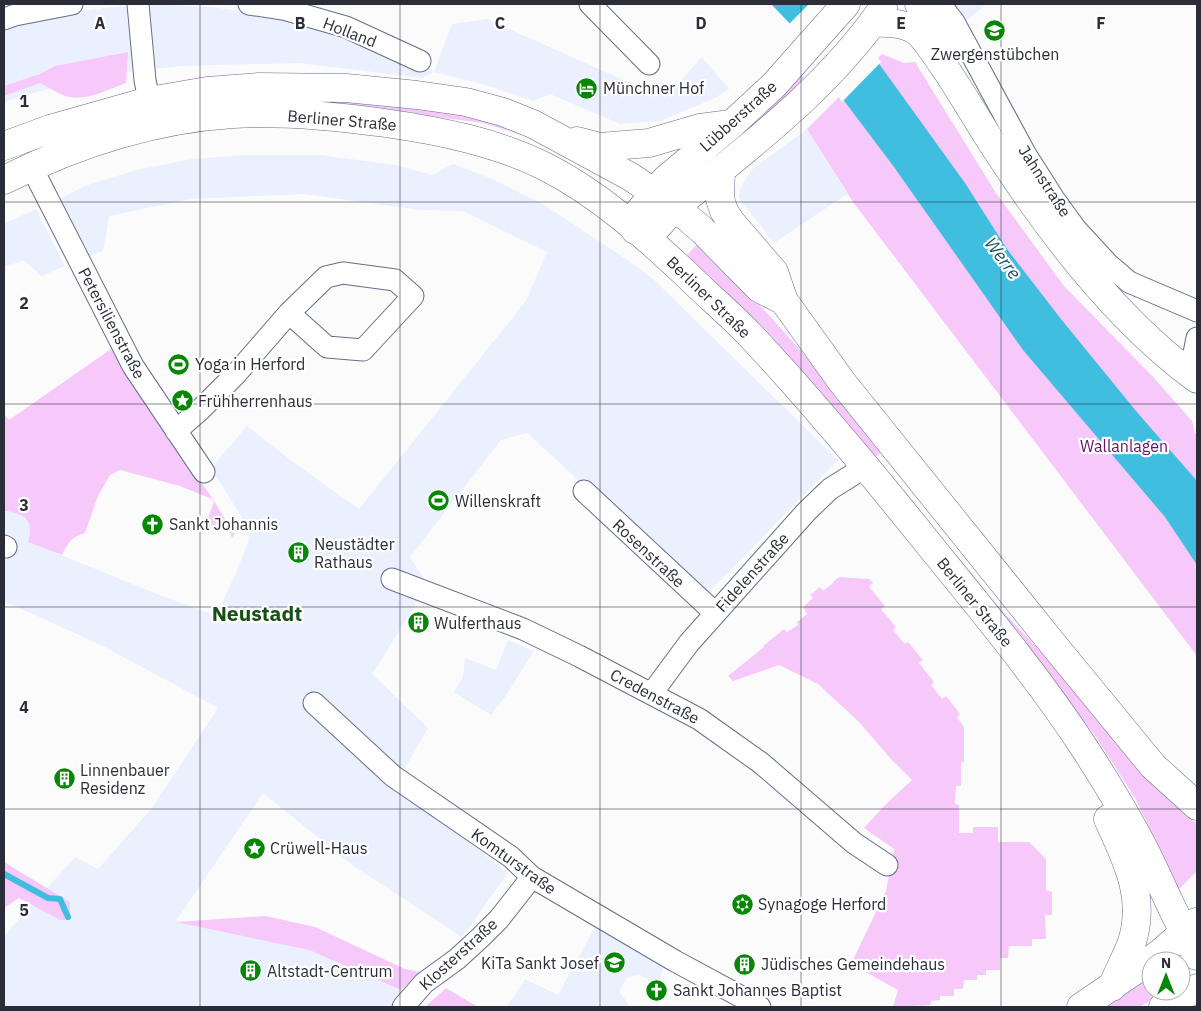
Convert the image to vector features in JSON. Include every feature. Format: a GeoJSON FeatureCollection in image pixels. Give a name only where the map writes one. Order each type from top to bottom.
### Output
{"type":"FeatureCollection","features":[{"type":"Feature","properties":{"kind":"main road","name":"Lübberstraße"},"geometry":{"type":"LineString","coordinates":[[665,200],[672,174],[732,124],[774,85],[846,4]]}},
{"type":"Feature","properties":{"kind":"main road","name":"Jahnstraße"},"geometry":{"type":"LineString","coordinates":[[919,4],[948,53],[974,111]]}},
{"type":"Feature","properties":{"kind":"main road","name":"Lübberstraße"},"geometry":{"type":"LineString","coordinates":[[635,230],[638,213],[721,169],[814,90],[860,40],[879,13]]}},
{"type":"Feature","properties":{"kind":"main road","name":"Jahnstraße"},"geometry":{"type":"LineString","coordinates":[[879,13],[888,22],[918,32],[932,49],[974,111],[1005,163],[1051,229],[1133,324],[1191,375]]}},
{"type":"Feature","properties":{"kind":"main road","name":"Berliner Straße"},"geometry":{"type":"LineString","coordinates":[[4,146],[50,129],[149,101],[207,91],[259,87],[346,88],[466,102],[503,112],[533,124],[628,176],[665,200],[712,239],[759,288],[784,301]]}},
{"type":"Feature","properties":{"kind":"main road","name":"Berliner Straße"},"geometry":{"type":"LineString","coordinates":[[4,180],[31,166],[109,138],[172,122],[232,114],[287,114],[338,116],[463,136],[510,151],[546,167],[590,192],[673,263],[748,333],[868,469],[1035,677],[1088,755],[1134,830],[1172,908],[1190,927],[1197,956]]}},
{"type":"Feature","properties":{"kind":"main road"},"geometry":{"type":"LineString","coordinates":[[557,136],[600,147],[649,144],[700,128],[732,124]]}},
{"type":"Feature","properties":{"kind":"main road","name":"Berliner Straße"},"geometry":{"type":"LineString","coordinates":[[721,169],[720,199],[724,210],[731,222],[774,272],[784,301],[842,382],[1153,766],[1197,806]]}},
{"type":"Feature","properties":{"kind":"main road"},"geometry":{"type":"LineString","coordinates":[[868,469],[879,466],[892,470],[923,505],[947,510]]}},
{"type":"Feature","properties":{"kind":"main road"},"geometry":{"type":"LineString","coordinates":[[1088,755],[1088,776],[1128,861],[1135,885],[1137,908],[1131,944],[1112,987]]}},
{"type":"Feature","properties":{"kind":"main road"},"geometry":{"type":"LineString","coordinates":[[1081,1007],[1159,954],[1190,927]]}},
{"type":"Feature","properties":{"kind":"main road"},"geometry":{"type":"LineString","coordinates":[[1163,1007],[1197,988]]}},
{"type":"Feature","properties":{"kind":"street"},"geometry":{"type":"LineString","coordinates":[[4,19],[72,4]]}},
{"type":"Feature","properties":{"kind":"street"},"geometry":{"type":"LineString","coordinates":[[138,4],[145,80],[149,101]]}},
{"type":"Feature","properties":{"kind":"street","name":"Holland"},"geometry":{"type":"LineString","coordinates":[[249,4],[283,9],[346,27],[420,61]]}},
{"type":"Feature","properties":{"kind":"street"},"geometry":{"type":"LineString","coordinates":[[590,4],[649,64]]}},
{"type":"Feature","properties":{"kind":"street","name":"Jahnstraße"},"geometry":{"type":"LineString","coordinates":[[940,4],[954,22],[1026,155],[1075,228],[1108,264],[1129,282],[1197,311]]}},
{"type":"Feature","properties":{"kind":"street","name":"Petersilienstraße"},"geometry":{"type":"LineString","coordinates":[[31,166],[133,366],[204,472]]}},
{"type":"Feature","properties":{"kind":"street"},"geometry":{"type":"LineString","coordinates":[[176,431],[236,374],[289,313],[326,277],[343,273],[395,280],[413,296],[363,350],[327,348],[289,313]]}},
{"type":"Feature","properties":{"kind":"street","name":"Jahnstraße"},"geometry":{"type":"LineString","coordinates":[[1191,375],[1197,338]]}},
{"type":"Feature","properties":{"kind":"street","name":"Fidelenstraße"},"geometry":{"type":"LineString","coordinates":[[652,693],[689,643],[792,528],[830,489],[857,472],[868,469]]}},
{"type":"Feature","properties":{"kind":"street","name":"Rosenstraße"},"geometry":{"type":"LineString","coordinates":[[584,491],[716,613]]}},
{"type":"Feature","properties":{"kind":"street","name":"Credenstraße"},"geometry":{"type":"LineString","coordinates":[[392,579],[523,629],[652,693],[699,719],[761,763],[854,843],[887,865]]}},
{"type":"Feature","properties":{"kind":"street","name":"Komturstraße"},"geometry":{"type":"LineString","coordinates":[[314,703],[393,776],[511,857],[532,877],[676,962],[760,1007]]}},
{"type":"Feature","properties":{"kind":"street","name":"Klosterstraße"},"geometry":{"type":"LineString","coordinates":[[403,1007],[424,983],[458,959],[499,919],[532,877]]}},
{"type":"Feature","properties":{"kind":"shaded area"},"geometry":{"type":"Polygon","coordinates":[[[138,4],[212,7],[281,17],[344,32],[434,72],[422,78],[299,63],[182,66],[108,74],[18,97],[4,103],[4,29],[41,16],[138,4]]]}},
{"type":"Feature","properties":{"kind":"shaded area"},"geometry":{"type":"Polygon","coordinates":[[[944,4],[987,4],[963,23],[944,4]]]}},
{"type":"Feature","properties":{"kind":"shaded area"},"geometry":{"type":"Polygon","coordinates":[[[487,19],[646,90],[677,84],[702,57],[729,89],[715,98],[660,121],[620,124],[550,94],[533,101],[486,85],[434,72],[452,24],[487,19]]]}},
{"type":"Feature","properties":{"kind":"shaded area"},"geometry":{"type":"Polygon","coordinates":[[[807,129],[847,194],[774,243],[739,198],[739,194],[751,170],[807,129]]]}},
{"type":"Feature","properties":{"kind":"shaded area"},"geometry":{"type":"Polygon","coordinates":[[[246,155],[319,155],[396,165],[432,175],[453,164],[490,178],[546,206],[653,279],[838,460],[705,596],[527,433],[501,440],[410,557],[428,585],[372,674],[428,728],[395,785],[508,873],[462,937],[352,865],[263,793],[176,921],[309,950],[401,990],[391,1007],[4,1007],[4,936],[75,857],[98,869],[151,809],[218,708],[101,645],[4,601],[4,511],[19,513],[30,523],[31,533],[29,542],[216,616],[249,539],[244,521],[211,468],[247,426],[293,462],[359,509],[526,301],[547,252],[463,211],[420,210],[304,194],[191,199],[109,216],[103,251],[90,256],[61,198],[85,186],[136,170],[192,159],[246,155]]]}},
{"type":"Feature","properties":{"kind":"shaded area"},"geometry":{"type":"Polygon","coordinates":[[[36,209],[65,266],[42,276],[24,261],[4,266],[4,224],[36,209]]]}},
{"type":"Feature","properties":{"kind":"shaded area"},"geometry":{"type":"Polygon","coordinates":[[[508,640],[534,651],[505,697],[491,715],[454,692],[463,677],[465,658],[496,670],[508,640]]]}},
{"type":"Feature","properties":{"kind":"shaded area","name":"KiTa Sankt Josef"},"geometry":{"type":"Polygon","coordinates":[[[595,927],[663,968],[658,985],[640,975],[628,977],[621,987],[620,993],[628,1003],[626,1007],[507,1007],[525,979],[558,995],[595,927]]]}},
{"type":"Feature","properties":{"kind":"green space"},"geometry":{"type":"Polygon","coordinates":[[[128,52],[126,83],[104,92],[80,97],[65,96],[40,83],[4,96],[4,86],[40,74],[55,66],[128,52]]]}},
{"type":"Feature","properties":{"kind":"green space","name":"Wallanlagen"},"geometry":{"type":"Polygon","coordinates":[[[882,54],[904,63],[915,62],[996,193],[1064,286],[1154,378],[1192,421],[1197,436],[1197,656],[853,202],[807,129],[882,54]]]}},
{"type":"Feature","properties":{"kind":"green space"},"geometry":{"type":"Polygon","coordinates":[[[802,75],[805,79],[751,128],[684,184],[681,184],[775,101],[802,75]]]}},
{"type":"Feature","properties":{"kind":"green space"},"geometry":{"type":"Polygon","coordinates":[[[244,99],[362,102],[485,117],[527,131],[561,153],[525,136],[483,123],[244,99]]]}},
{"type":"Feature","properties":{"kind":"green space"},"geometry":{"type":"Polygon","coordinates":[[[700,241],[820,372],[881,450],[879,455],[873,457],[775,340],[755,319],[686,256],[700,241]]]}},
{"type":"Feature","properties":{"kind":"green space"},"geometry":{"type":"Polygon","coordinates":[[[111,349],[143,400],[213,499],[234,534],[232,538],[229,530],[206,523],[214,502],[212,499],[180,486],[120,470],[110,475],[98,496],[85,533],[71,541],[62,555],[28,542],[30,528],[26,519],[17,514],[4,511],[4,414],[9,420],[111,349]]]}},
{"type":"Feature","properties":{"kind":"green space"},"geometry":{"type":"Polygon","coordinates":[[[902,491],[905,491],[991,599],[1062,674],[1147,774],[1197,824],[1197,871],[1178,890],[1135,798],[1094,734],[902,491]]]}},
{"type":"Feature","properties":{"kind":"green space"},"geometry":{"type":"Polygon","coordinates":[[[839,577],[869,579],[873,583],[869,587],[885,606],[881,609],[896,627],[893,630],[905,644],[908,642],[923,660],[919,663],[934,682],[931,685],[942,699],[946,696],[960,714],[957,717],[964,727],[964,762],[961,762],[961,786],[956,786],[955,804],[959,805],[959,833],[973,833],[973,827],[998,827],[998,842],[1029,842],[1046,859],[1046,890],[1052,892],[1052,915],[1045,915],[1046,939],[1032,939],[1032,946],[1009,946],[1008,958],[1000,958],[1000,970],[986,970],[986,975],[977,975],[977,980],[964,980],[963,989],[954,989],[954,996],[940,996],[940,1000],[931,1001],[931,1005],[893,1007],[898,990],[851,964],[886,891],[894,849],[864,828],[912,780],[859,722],[818,684],[779,665],[733,681],[728,676],[784,629],[787,632],[798,625],[797,622],[807,614],[803,607],[813,598],[810,595],[820,587],[823,591],[834,584],[833,582],[839,577]]]}},
{"type":"Feature","properties":{"kind":"green space"},"geometry":{"type":"Polygon","coordinates":[[[4,862],[70,902],[70,920],[60,920],[19,898],[4,908],[4,862]]]}},
{"type":"Feature","properties":{"kind":"green space"},"geometry":{"type":"Polygon","coordinates":[[[265,916],[315,927],[405,969],[420,972],[401,990],[309,950],[176,922],[265,916]]]}},
{"type":"Feature","properties":{"kind":"green space"},"geometry":{"type":"Polygon","coordinates":[[[1141,979],[1141,1001],[1150,1001],[1139,1007],[1100,1007],[1141,979]]]}},
{"type":"Feature","properties":{"kind":"green space"},"geometry":{"type":"Polygon","coordinates":[[[446,988],[478,1007],[425,1007],[446,988]]]}},
{"type":"Feature","properties":{"kind":"water","name":"Werre"},"geometry":{"type":"Polygon","coordinates":[[[771,4],[836,4],[965,183],[1007,249],[1136,411],[1197,481],[1197,565],[1165,517],[1023,350],[794,28],[771,4]]]}},
{"type":"Feature","properties":{"kind":"pier"},"geometry":{"type":"Polygon","coordinates":[[[809,4],[840,4],[881,62],[842,102],[788,25],[809,4]]]}},
{"type":"Feature","properties":{"kind":"waterway"},"geometry":{"type":"LineString","coordinates":[[4,874],[48,898],[60,899],[68,917]]}},
{"type":"Feature","properties":{"kind":"place","name":"Zwergenstübchen"},"geometry":{"type":"Point","coordinates":[995,30]}},
{"type":"Feature","properties":{"kind":"place","name":"Münchner Hof"},"geometry":{"type":"Point","coordinates":[587,88]}},
{"type":"Feature","properties":{"kind":"place","name":"Yoga in Herford"},"geometry":{"type":"Point","coordinates":[179,364]}},
{"type":"Feature","properties":{"kind":"place","name":"Frühherrenhaus"},"geometry":{"type":"Point","coordinates":[182,401]}},
{"type":"Feature","properties":{"kind":"place","name":"Willenskraft"},"geometry":{"type":"Point","coordinates":[439,501]}},
{"type":"Feature","properties":{"kind":"place","name":"Sankt Johannis"},"geometry":{"type":"Point","coordinates":[153,524]}},
{"type":"Feature","properties":{"kind":"place","name":"Neustädter Rathaus"},"geometry":{"type":"Point","coordinates":[298,553]}},
{"type":"Feature","properties":{"kind":"place","name":"Wulferthaus"},"geometry":{"type":"Point","coordinates":[418,623]}},
{"type":"Feature","properties":{"kind":"place","name":"Linnenbauer Residenz"},"geometry":{"type":"Point","coordinates":[64,779]}},
{"type":"Feature","properties":{"kind":"place","name":"Crüwell-Haus"},"geometry":{"type":"Point","coordinates":[254,848]}},
{"type":"Feature","properties":{"kind":"place","name":"Synagoge Herford"},"geometry":{"type":"Point","coordinates":[742,904]}},
{"type":"Feature","properties":{"kind":"place","name":"KiTa Sankt Josef"},"geometry":{"type":"Point","coordinates":[615,963]}},
{"type":"Feature","properties":{"kind":"place","name":"Jüdisches Gemeindehaus"},"geometry":{"type":"Point","coordinates":[745,964]}},
{"type":"Feature","properties":{"kind":"place","name":"Altstadt-Centrum"},"geometry":{"type":"Point","coordinates":[251,971]}},
{"type":"Feature","properties":{"kind":"place","name":"Sankt Johannes Baptist"},"geometry":{"type":"Point","coordinates":[657,990]}},
{"type":"Feature","properties":{"kind":"district","name":"Neustadt"},"geometry":{"type":"Point","coordinates":[257,613]}}]}
